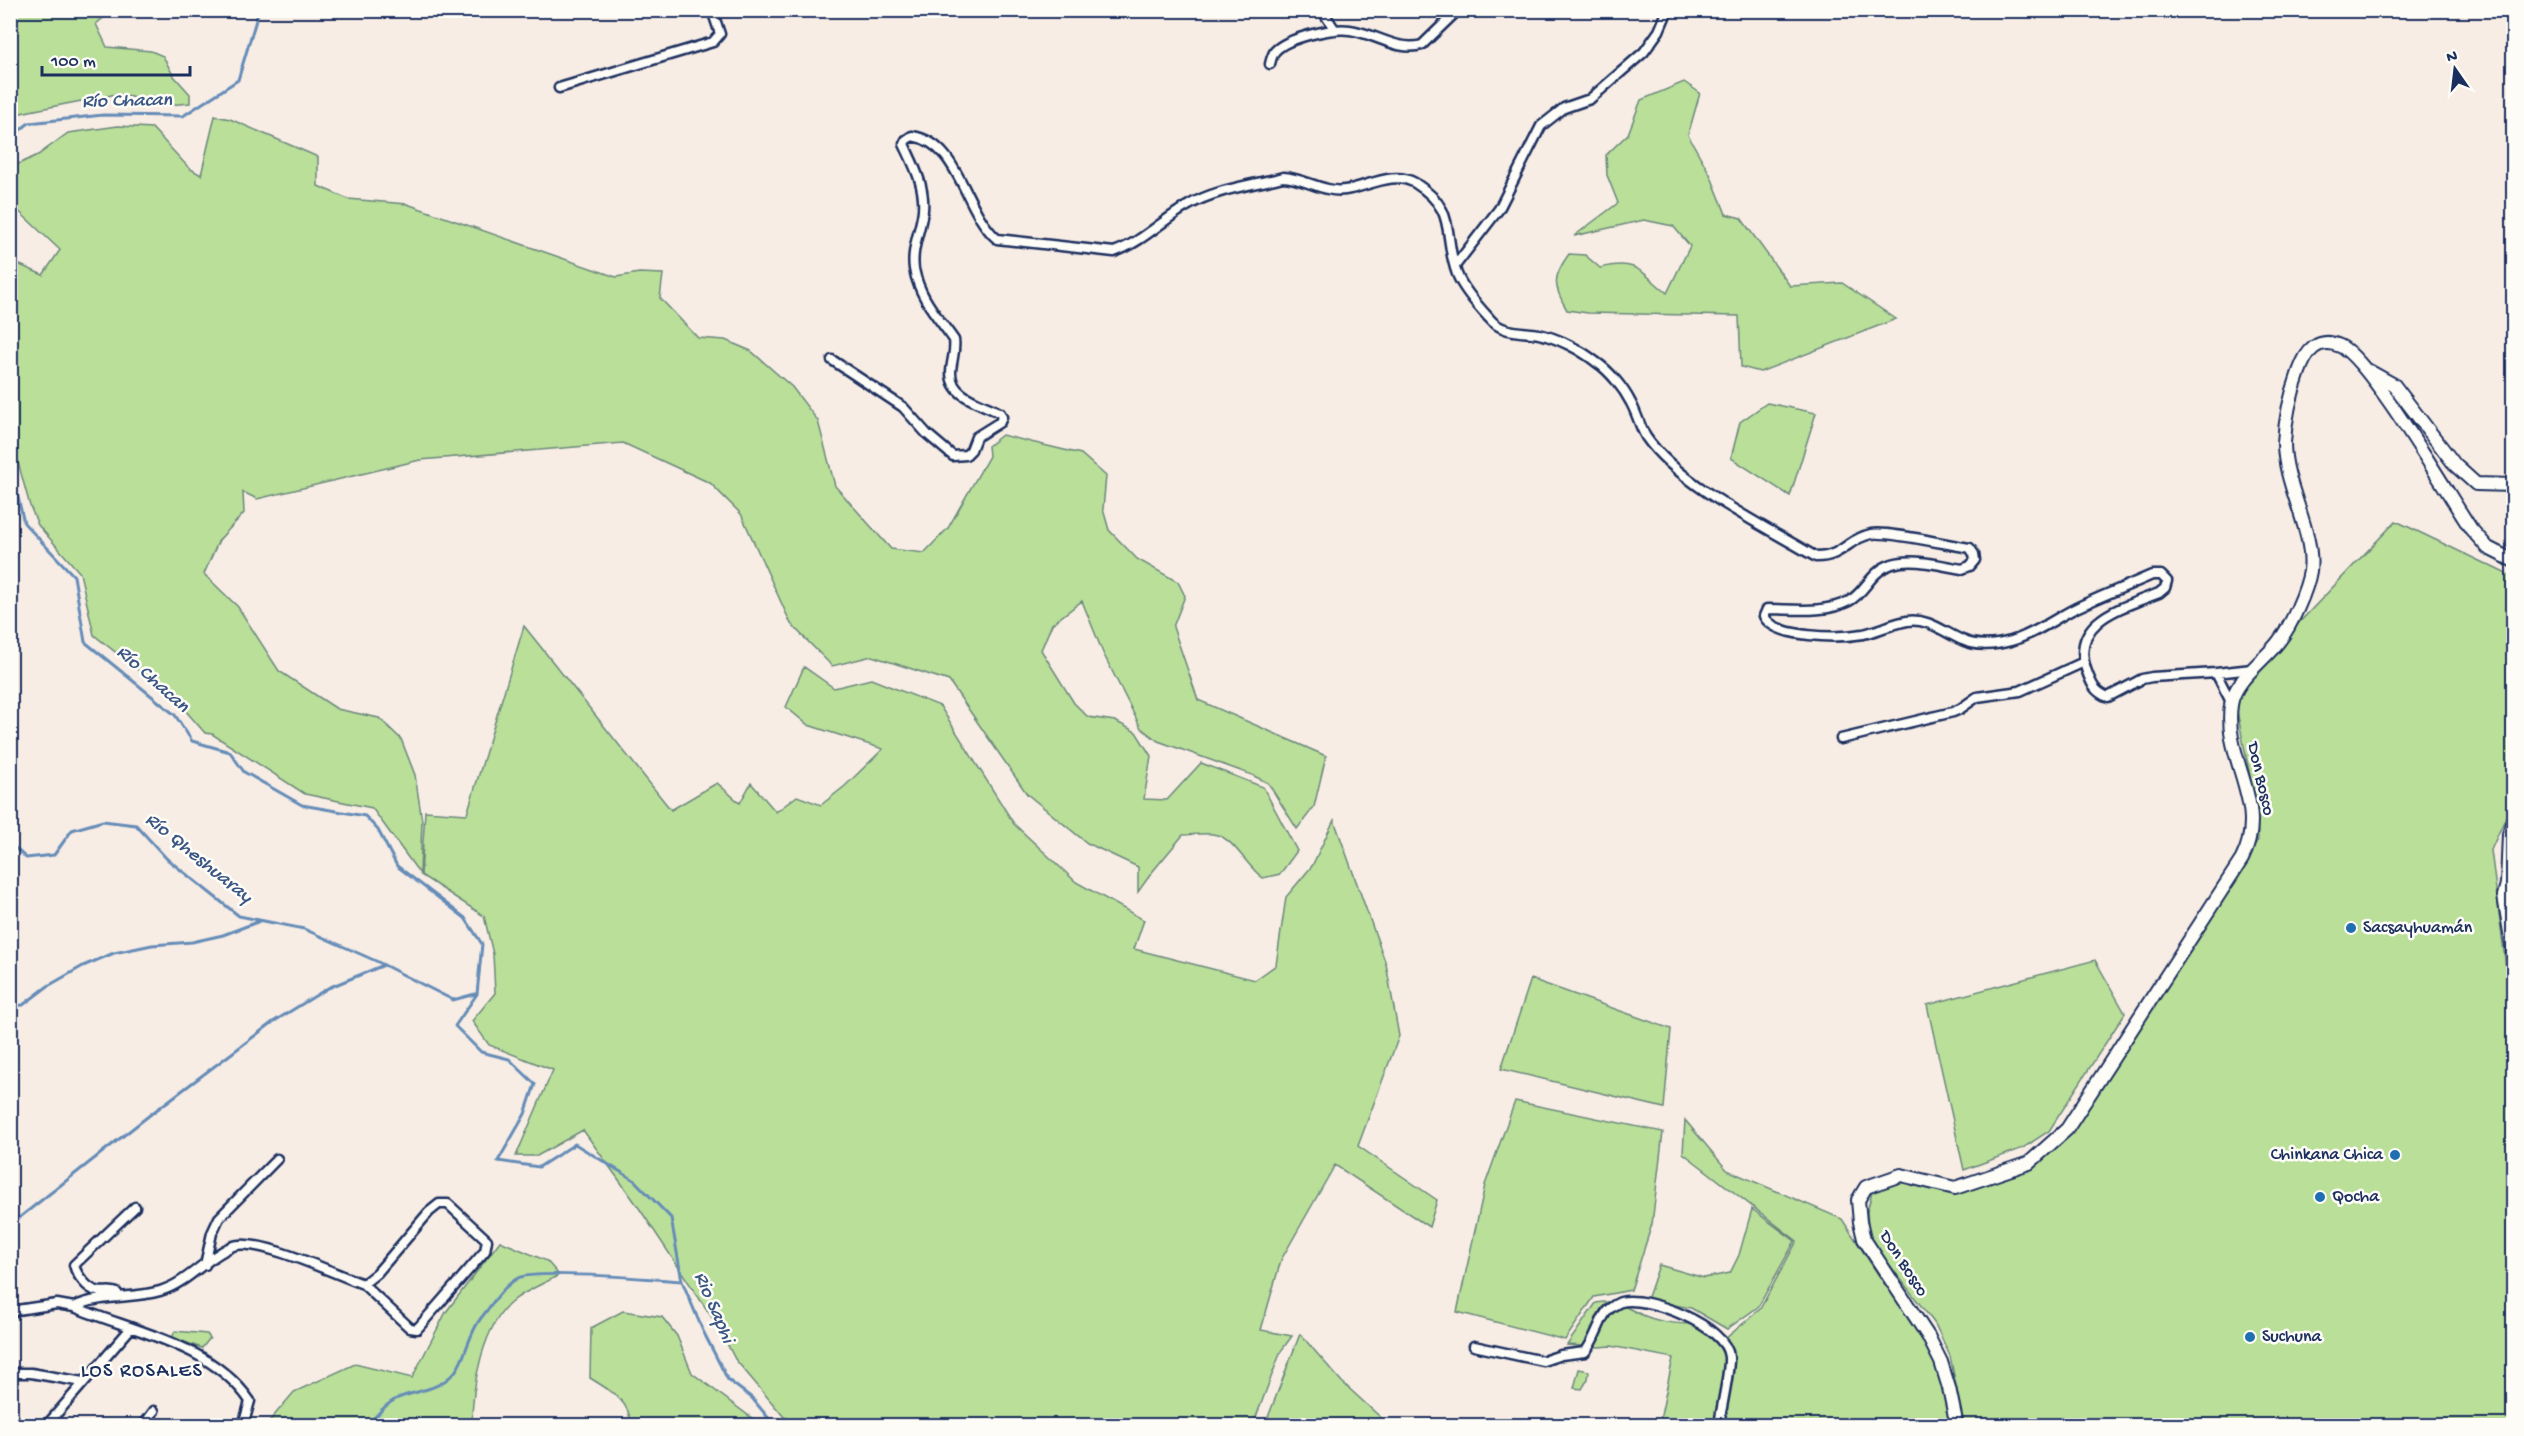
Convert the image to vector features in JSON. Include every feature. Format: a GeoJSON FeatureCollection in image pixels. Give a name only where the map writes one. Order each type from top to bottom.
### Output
{"type":"FeatureCollection","features":[{"type":"Feature","properties":{"kind":"street"},"geometry":{"type":"LineString","coordinates":[[560,88],[713,42],[720,34],[712,10]]}},
{"type":"Feature","properties":{"kind":"street"},"geometry":{"type":"LineString","coordinates":[[1322,10],[1335,30]]}},
{"type":"Feature","properties":{"kind":"street"},"geometry":{"type":"LineString","coordinates":[[1455,266],[1499,209],[1541,126],[1564,108],[1590,99],[1644,52],[1659,31],[1668,10]]}},
{"type":"Feature","properties":{"kind":"street"},"geometry":{"type":"LineString","coordinates":[[1270,64],[1275,51],[1284,44],[1335,30],[1350,30],[1414,48],[1429,41],[1454,14]]}},
{"type":"Feature","properties":{"kind":"street"},"geometry":{"type":"LineString","coordinates":[[832,360],[903,406],[927,434],[953,456],[966,455],[971,450],[976,437],[1000,422],[1002,417],[1000,413],[971,401],[953,384],[951,376],[954,340],[935,317],[920,286],[913,256],[923,211],[923,192],[920,178],[904,144],[912,136],[932,143],[948,156],[971,205],[984,225],[997,239],[1114,252],[1130,246],[1188,205],[1215,194],[1283,177],[1296,177],[1331,190],[1341,191],[1390,178],[1401,178],[1414,183],[1441,205],[1461,282],[1490,321],[1503,329],[1539,334],[1563,343],[1598,362],[1630,402],[1646,436],[1671,462],[1706,492],[1816,556],[1830,557],[1856,538],[1875,533],[1970,548],[1974,554],[1975,560],[1970,566],[1962,569],[1916,562],[1891,564],[1879,570],[1861,594],[1848,602],[1832,607],[1805,611],[1767,609],[1764,616],[1774,627],[1788,632],[1831,636],[1860,634],[1911,621],[1928,623],[1945,629],[1962,640],[1992,645],[2011,641],[2075,609],[2152,575],[2161,575],[2167,581],[2165,588],[2159,593],[2111,612],[2090,629],[2084,641],[2084,662],[2091,684],[2098,693],[2108,697],[2142,679],[2152,677],[2252,669]]}},
{"type":"Feature","properties":{"kind":"street","name":"Don Bosco"},"geometry":{"type":"LineString","coordinates":[[1957,1425],[1941,1362],[1928,1336],[1864,1239],[1858,1200],[1866,1187],[1901,1175],[1955,1188],[2029,1163],[2067,1129],[2235,872],[2248,847],[2253,823],[2251,805],[2229,730],[2231,702],[2252,669],[2280,640],[2308,579],[2311,561],[2285,468],[2284,441],[2290,407],[2304,358],[2314,346],[2326,342],[2343,346],[2366,369],[2471,529],[2488,548],[2514,561]]}},
{"type":"Feature","properties":{"kind":"street"},"geometry":{"type":"LineString","coordinates":[[2366,369],[2394,385],[2455,465],[2476,484],[2514,485]]}},
{"type":"Feature","properties":{"kind":"street"},"geometry":{"type":"LineString","coordinates":[[1841,739],[1953,712],[1977,697],[2020,691],[2084,662]]}},
{"type":"Feature","properties":{"kind":"street"},"geometry":{"type":"LineString","coordinates":[[2216,673],[2231,702]]}},
{"type":"Feature","properties":{"kind":"street"},"geometry":{"type":"LineString","coordinates":[[2514,818],[2509,834],[2510,888],[2504,896],[2514,957]]}},
{"type":"Feature","properties":{"kind":"street"},"geometry":{"type":"LineString","coordinates":[[205,1265],[212,1233],[219,1218],[277,1160]]}},
{"type":"Feature","properties":{"kind":"street"},"geometry":{"type":"LineString","coordinates":[[74,1307],[82,1303],[159,1292],[180,1283],[234,1246],[255,1244],[363,1284],[410,1328],[417,1329],[485,1251],[487,1240],[448,1204],[438,1204],[377,1273],[363,1284]]}},
{"type":"Feature","properties":{"kind":"street"},"geometry":{"type":"LineString","coordinates":[[119,1297],[111,1290],[96,1291],[87,1286],[74,1265],[135,1207]]}},
{"type":"Feature","properties":{"kind":"street"},"geometry":{"type":"LineString","coordinates":[[1474,1346],[1543,1361],[1561,1355],[1585,1353],[1593,1344],[1606,1310],[1621,1302],[1644,1304],[1686,1315],[1722,1340],[1729,1356],[1719,1425]]}},
{"type":"Feature","properties":{"kind":"street"},"geometry":{"type":"LineString","coordinates":[[10,1313],[16,1310],[57,1304],[74,1307],[200,1355],[242,1389],[250,1401],[243,1425]]}},
{"type":"Feature","properties":{"kind":"street"},"geometry":{"type":"LineString","coordinates":[[46,1425],[131,1328]]}},
{"type":"Feature","properties":{"kind":"street"},"geometry":{"type":"LineString","coordinates":[[10,1373],[31,1373],[83,1382]]}},
{"type":"Feature","properties":{"kind":"street"},"geometry":{"type":"LineString","coordinates":[[143,1425],[154,1411]]}},
{"type":"Feature","properties":{"kind":"green space"},"geometry":{"type":"Polygon","coordinates":[[[11,10],[112,11],[96,24],[107,47],[151,51],[163,56],[173,75],[190,94],[190,103],[168,105],[117,94],[17,114],[13,120],[10,118],[11,10]]]}},
{"type":"Feature","properties":{"kind":"green space"},"geometry":{"type":"Polygon","coordinates":[[[1684,82],[1700,93],[1688,135],[1710,174],[1726,214],[1741,218],[1790,286],[1842,283],[1896,319],[1760,372],[1741,367],[1739,316],[1588,313],[1567,310],[1556,282],[1557,275],[1569,254],[1585,255],[1600,268],[1630,266],[1644,273],[1667,293],[1690,246],[1673,226],[1644,220],[1574,236],[1618,203],[1607,175],[1606,155],[1628,134],[1641,100],[1684,82]]]}},
{"type":"Feature","properties":{"kind":"green space"},"geometry":{"type":"Polygon","coordinates":[[[215,116],[230,119],[318,157],[318,186],[348,199],[407,204],[616,277],[639,273],[663,274],[660,298],[698,338],[725,340],[751,351],[792,387],[818,421],[835,486],[891,549],[924,553],[948,528],[989,456],[988,446],[1002,435],[1081,454],[1106,476],[1103,509],[1109,530],[1137,559],[1178,582],[1185,596],[1173,627],[1198,700],[1326,756],[1314,807],[1297,829],[1268,783],[1158,741],[1141,728],[1103,653],[1082,601],[1052,624],[1041,650],[1074,703],[1088,717],[1115,721],[1136,732],[1151,756],[1144,799],[1167,800],[1201,763],[1263,787],[1297,851],[1280,874],[1263,878],[1223,838],[1209,834],[1183,835],[1138,892],[1138,867],[1087,843],[1027,794],[949,681],[872,656],[832,666],[791,624],[741,514],[710,483],[623,443],[420,460],[257,499],[243,492],[244,513],[219,540],[204,574],[238,607],[279,671],[337,709],[379,718],[401,739],[415,775],[422,821],[420,874],[372,808],[305,794],[212,734],[205,733],[178,702],[94,635],[80,573],[38,525],[30,506],[11,437],[11,261],[43,275],[60,250],[11,204],[11,173],[14,166],[38,155],[68,133],[118,126],[152,128],[189,168],[201,175],[215,116]]]}},
{"type":"Feature","properties":{"kind":"green space"},"geometry":{"type":"Polygon","coordinates":[[[1767,403],[1816,413],[1790,496],[1731,458],[1740,422],[1767,403]]]}},
{"type":"Feature","properties":{"kind":"green space","name":"Sacsayhuamán"},"geometry":{"type":"Polygon","coordinates":[[[2396,521],[2513,577],[2513,807],[2509,810],[2491,850],[2514,1031],[2513,1425],[1964,1425],[1950,1356],[1935,1324],[1869,1238],[1867,1212],[1873,1188],[1922,1179],[1972,1184],[2029,1164],[2068,1129],[2258,840],[2257,811],[2236,706],[2252,672],[2396,521]]]}},
{"type":"Feature","properties":{"kind":"green space"},"geometry":{"type":"Polygon","coordinates":[[[524,626],[671,810],[717,783],[740,803],[751,783],[776,812],[797,796],[821,805],[845,786],[883,749],[808,725],[786,707],[804,667],[834,688],[871,679],[940,706],[1014,824],[1076,882],[1144,920],[1134,949],[1255,980],[1276,965],[1286,897],[1312,866],[1334,820],[1386,964],[1399,1036],[1358,1146],[1437,1200],[1429,1227],[1335,1165],[1281,1260],[1261,1330],[1292,1336],[1281,1351],[1253,1425],[808,1426],[784,1417],[735,1359],[719,1328],[637,1205],[583,1130],[537,1156],[516,1156],[553,1070],[489,1045],[472,1021],[495,993],[493,954],[484,916],[421,875],[425,811],[467,814],[524,626]]]}},
{"type":"Feature","properties":{"kind":"green space"},"geometry":{"type":"Polygon","coordinates":[[[2095,960],[2125,1013],[2049,1131],[2023,1148],[1964,1170],[1927,1005],[2095,960]]]}},
{"type":"Feature","properties":{"kind":"green space"},"geometry":{"type":"Polygon","coordinates":[[[1531,979],[1671,1029],[1664,1108],[1501,1069],[1531,979]]]}},
{"type":"Feature","properties":{"kind":"green space"},"geometry":{"type":"Polygon","coordinates":[[[1515,1101],[1663,1132],[1652,1224],[1631,1290],[1594,1297],[1565,1340],[1457,1312],[1485,1185],[1515,1101]]]}},
{"type":"Feature","properties":{"kind":"green space"},"geometry":{"type":"Polygon","coordinates":[[[1685,1120],[1727,1170],[1842,1219],[1883,1282],[1914,1322],[1941,1371],[1955,1425],[1659,1425],[1673,1358],[1611,1346],[1567,1345],[1596,1303],[1604,1302],[1617,1303],[1659,1320],[1681,1324],[1702,1323],[1725,1339],[1760,1309],[1797,1241],[1683,1153],[1685,1120]]]}},
{"type":"Feature","properties":{"kind":"green space"},"geometry":{"type":"Polygon","coordinates":[[[1752,1209],[1795,1241],[1758,1307],[1727,1329],[1691,1308],[1647,1300],[1659,1265],[1704,1278],[1730,1273],[1739,1255],[1752,1209]]]}},
{"type":"Feature","properties":{"kind":"green space"},"geometry":{"type":"Polygon","coordinates":[[[500,1241],[547,1261],[559,1275],[514,1300],[494,1325],[477,1375],[472,1425],[266,1425],[294,1392],[355,1364],[412,1378],[446,1312],[500,1241]]]}},
{"type":"Feature","properties":{"kind":"green space"},"geometry":{"type":"Polygon","coordinates":[[[623,1311],[662,1317],[677,1336],[692,1373],[761,1425],[631,1425],[630,1416],[623,1402],[590,1378],[591,1328],[623,1311]]]}},
{"type":"Feature","properties":{"kind":"green space"},"geometry":{"type":"Polygon","coordinates":[[[175,1331],[207,1334],[210,1338],[202,1348],[172,1338],[175,1331]]]}},
{"type":"Feature","properties":{"kind":"green space"},"geometry":{"type":"Polygon","coordinates":[[[1300,1334],[1342,1382],[1389,1425],[1265,1425],[1300,1334]]]}},
{"type":"Feature","properties":{"kind":"green space"},"geometry":{"type":"Polygon","coordinates":[[[1579,1369],[1589,1371],[1588,1379],[1582,1389],[1574,1388],[1579,1369]]]}},
{"type":"Feature","properties":{"kind":"waterway","name":"Río Chacan"},"geometry":{"type":"LineString","coordinates":[[10,138],[29,123],[103,115],[183,116],[238,80],[259,10]]}},
{"type":"Feature","properties":{"kind":"waterway","name":"Río Chacan"},"geometry":{"type":"LineString","coordinates":[[10,463],[24,523],[74,576],[85,642],[175,715],[192,741],[230,752],[244,772],[302,805],[365,816],[378,830],[397,866],[465,918],[482,944],[477,994],[455,1026],[481,1052],[509,1059],[535,1084],[525,1114],[498,1161],[539,1167],[575,1144],[634,1180],[671,1218],[682,1281],[703,1331],[728,1380],[752,1398],[775,1426]]}},
{"type":"Feature","properties":{"kind":"waterway","name":"Río Qheshuaray"},"geometry":{"type":"LineString","coordinates":[[10,843],[26,858],[54,855],[72,830],[103,821],[136,825],[167,859],[239,916],[304,929],[376,961],[453,1000],[475,994]]}},
{"type":"Feature","properties":{"kind":"waterway"},"geometry":{"type":"LineString","coordinates":[[10,1006],[23,1005],[48,986],[83,966],[114,953],[152,945],[192,942],[223,935],[260,921]]}},
{"type":"Feature","properties":{"kind":"waterway"},"geometry":{"type":"LineString","coordinates":[[10,1225],[273,1022],[328,988],[384,965]]}},
{"type":"Feature","properties":{"kind":"waterway","name":"Rio Saphi"},"geometry":{"type":"LineString","coordinates":[[368,1426],[394,1400],[439,1385],[452,1375],[481,1318],[502,1291],[518,1278],[529,1275],[571,1274],[682,1281]]}},
{"type":"Feature","properties":{"kind":"place","name":"Sacsayhuamán"},"geometry":{"type":"Point","coordinates":[2351,928]}},
{"type":"Feature","properties":{"kind":"place","name":"Chinkana Chica"},"geometry":{"type":"Point","coordinates":[2395,1155]}},
{"type":"Feature","properties":{"kind":"place","name":"Qocha"},"geometry":{"type":"Point","coordinates":[2320,1197]}},
{"type":"Feature","properties":{"kind":"place","name":"Suchuna"},"geometry":{"type":"Point","coordinates":[2250,1337]}},
{"type":"Feature","properties":{"kind":"district","name":"LOS ROSALES"},"geometry":{"type":"Point","coordinates":[142,1372]}}]}
